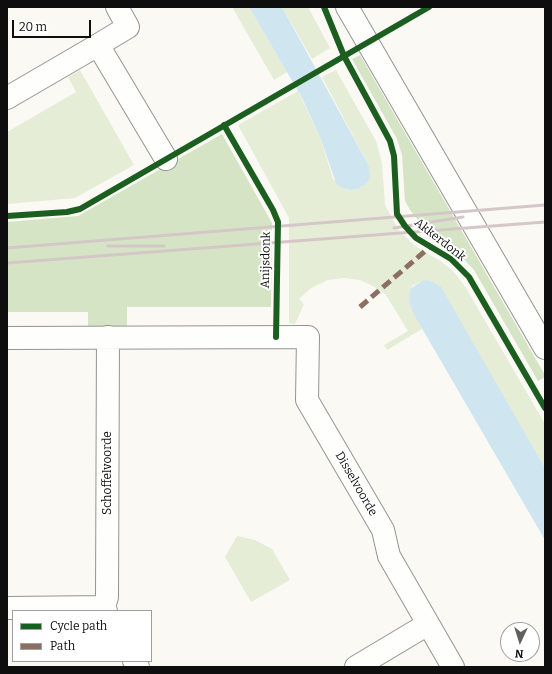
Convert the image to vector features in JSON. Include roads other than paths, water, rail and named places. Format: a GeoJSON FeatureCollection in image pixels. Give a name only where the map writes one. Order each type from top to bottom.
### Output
{"type":"FeatureCollection","features":[{"type":"Feature","properties":{"kind":"street"},"geometry":{"type":"LineString","coordinates":[[7,98],[128,27],[117,7]]}},
{"type":"Feature","properties":{"kind":"street","name":"Akkerdonk"},"geometry":{"type":"LineString","coordinates":[[347,7],[545,348]]}},
{"type":"Feature","properties":{"kind":"street"},"geometry":{"type":"LineString","coordinates":[[98,45],[166,160]]}},
{"type":"Feature","properties":{"kind":"street"},"geometry":{"type":"LineString","coordinates":[[7,338],[108,337]]}},
{"type":"Feature","properties":{"kind":"street","name":"Disselvoorde"},"geometry":{"type":"LineString","coordinates":[[108,337],[308,337],[307,400],[383,530],[389,556],[453,667]]}},
{"type":"Feature","properties":{"kind":"street","name":"Schoffelvoorde"},"geometry":{"type":"LineString","coordinates":[[105,609],[107,597],[108,337]]}},
{"type":"Feature","properties":{"kind":"street"},"geometry":{"type":"LineString","coordinates":[[7,608],[105,609]]}},
{"type":"Feature","properties":{"kind":"street"},"geometry":{"type":"LineString","coordinates":[[356,667],[428,624]]}},
{"type":"Feature","properties":{"kind":"water"},"geometry":{"type":"Polygon","coordinates":[[[249,7],[282,7],[369,166],[370,178],[366,184],[358,189],[350,190],[342,188],[336,183],[320,137],[302,98],[249,7]]]}},
{"type":"Feature","properties":{"kind":"water"},"geometry":{"type":"Polygon","coordinates":[[[428,280],[441,287],[545,468],[545,540],[413,313],[409,301],[410,289],[422,281],[428,280]]]}},
{"type":"Feature","properties":{"kind":"railway"},"geometry":{"type":"LineString","coordinates":[[7,248],[545,205]]}},
{"type":"Feature","properties":{"kind":"railway"},"geometry":{"type":"LineString","coordinates":[[394,228],[463,217]]}},
{"type":"Feature","properties":{"kind":"railway"},"geometry":{"type":"LineString","coordinates":[[7,263],[545,222]]}},
{"type":"Feature","properties":{"kind":"railway"},"geometry":{"type":"LineString","coordinates":[[108,246],[164,246]]}}]}
